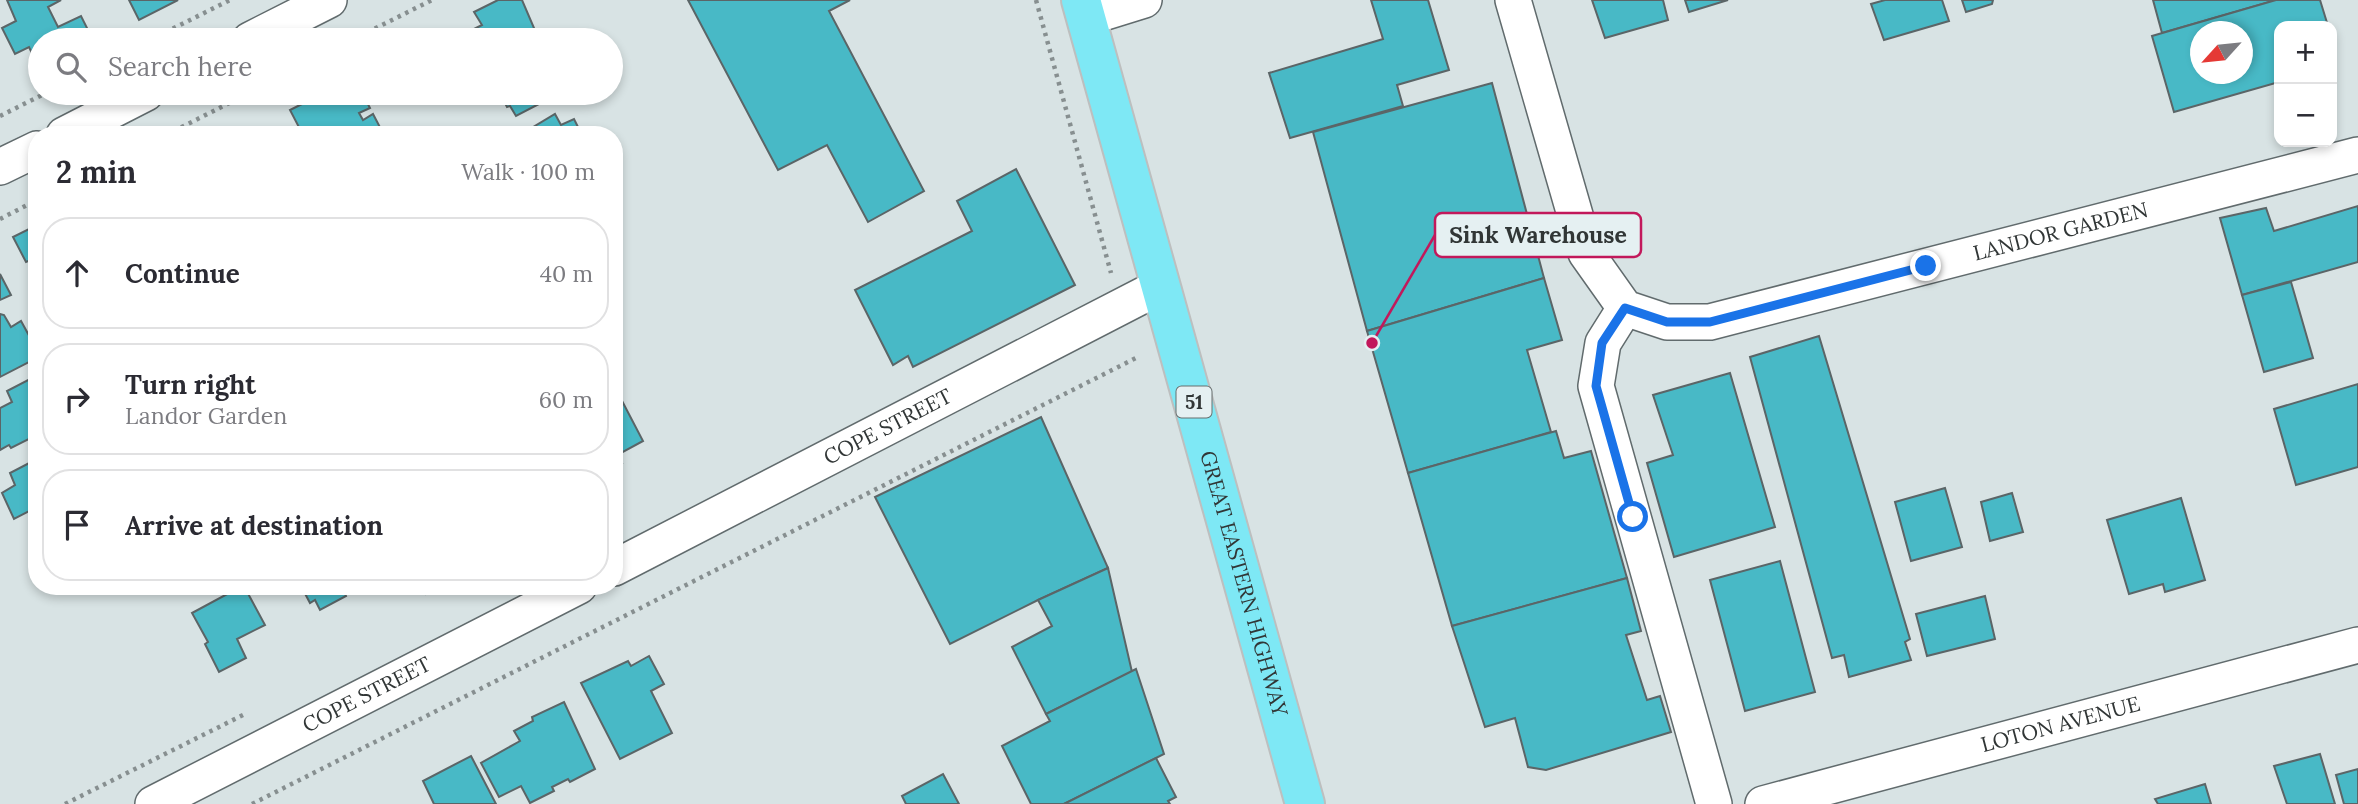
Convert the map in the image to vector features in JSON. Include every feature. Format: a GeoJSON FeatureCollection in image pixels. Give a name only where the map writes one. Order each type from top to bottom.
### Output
{"type":"FeatureCollection","features":[{"type":"Feature","properties":{"kind":"highway","name":"GREAT EASTERN HIGHWAY"},"geometry":{"type":"LineString","coordinates":[[1083,9],[1305,804]]}},
{"type":"Feature","properties":{"kind":"street"},"geometry":{"type":"LineString","coordinates":[[274,28],[329,0]]}},
{"type":"Feature","properties":{"kind":"street"},"geometry":{"type":"LineString","coordinates":[[1083,9],[1144,0]]}},
{"type":"Feature","properties":{"kind":"street"},"geometry":{"type":"LineString","coordinates":[[1513,0],[1586,253],[1625,308],[1602,343],[1596,386],[1714,804]]}},
{"type":"Feature","properties":{"kind":"street"},"geometry":{"type":"LineString","coordinates":[[82,126],[123,105]]}},
{"type":"Feature","properties":{"kind":"street"},"geometry":{"type":"LineString","coordinates":[[0,167],[28,153]]}},
{"type":"Feature","properties":{"kind":"street","name":"LANDOR GARDEN"},"geometry":{"type":"LineString","coordinates":[[1625,308],[1667,322],[1710,322],[2358,155]]}},
{"type":"Feature","properties":{"kind":"street","name":"COPE STREET"},"geometry":{"type":"LineString","coordinates":[[623,563],[1161,286]]}},
{"type":"Feature","properties":{"kind":"street","name":"COPE STREET"},"geometry":{"type":"LineString","coordinates":[[153,804],[561,595]]}},
{"type":"Feature","properties":{"kind":"street","name":"LOTON AVENUE"},"geometry":{"type":"LineString","coordinates":[[1763,804],[2358,645]]}},
{"type":"Feature","properties":{"kind":"path"},"geometry":{"type":"LineString","coordinates":[[174,28],[230,0]]}},
{"type":"Feature","properties":{"kind":"path"},"geometry":{"type":"LineString","coordinates":[[376,28],[432,0]]}},
{"type":"Feature","properties":{"kind":"path"},"geometry":{"type":"LineString","coordinates":[[1036,0],[1114,282]]}},
{"type":"Feature","properties":{"kind":"path"},"geometry":{"type":"LineString","coordinates":[[0,116],[28,102]]}},
{"type":"Feature","properties":{"kind":"path"},"geometry":{"type":"LineString","coordinates":[[184,126],[225,105]]}},
{"type":"Feature","properties":{"kind":"path"},"geometry":{"type":"LineString","coordinates":[[0,219],[28,205]]}},
{"type":"Feature","properties":{"kind":"path"},"geometry":{"type":"LineString","coordinates":[[252,804],[1136,358]]}},
{"type":"Feature","properties":{"kind":"building"},"geometry":{"type":"Polygon","coordinates":[[[7,0],[61,0],[48,7],[58,27],[81,16],[87,28],[28,28],[28,48],[15,54],[2,28],[16,21],[7,0]]]}},
{"type":"Feature","properties":{"kind":"building"},"geometry":{"type":"Polygon","coordinates":[[[129,0],[178,0],[139,20],[129,0]]]}},
{"type":"Feature","properties":{"kind":"building"},"geometry":{"type":"Polygon","coordinates":[[[498,0],[522,0],[534,28],[476,28],[482,25],[474,12],[498,0]]]}},
{"type":"Feature","properties":{"kind":"building"},"geometry":{"type":"Polygon","coordinates":[[[688,0],[850,0],[829,11],[924,191],[868,222],[827,145],[778,170],[688,0]]]}},
{"type":"Feature","properties":{"kind":"building"},"geometry":{"type":"Polygon","coordinates":[[[1371,0],[1428,0],[1449,70],[1397,85],[1403,106],[1290,138],[1269,73],[1383,39],[1371,0]]]}},
{"type":"Feature","properties":{"kind":"building"},"geometry":{"type":"Polygon","coordinates":[[[1592,0],[1663,0],[1668,20],[1605,38],[1592,0]]]}},
{"type":"Feature","properties":{"kind":"building"},"geometry":{"type":"Polygon","coordinates":[[[1685,0],[1728,0],[1689,12],[1685,0]]]}},
{"type":"Feature","properties":{"kind":"building"},"geometry":{"type":"Polygon","coordinates":[[[1885,0],[1942,0],[1949,21],[1884,40],[1871,4],[1885,0]]]}},
{"type":"Feature","properties":{"kind":"building"},"geometry":{"type":"Polygon","coordinates":[[[1962,0],[1993,0],[1992,4],[1966,12],[1962,0]]]}},
{"type":"Feature","properties":{"kind":"building"},"geometry":{"type":"Polygon","coordinates":[[[2153,0],[2276,0],[2203,21],[2190,21],[2190,25],[2162,33],[2153,0]]]}},
{"type":"Feature","properties":{"kind":"building"},"geometry":{"type":"Polygon","coordinates":[[[2276,0],[2320,0],[2326,21],[2274,21],[2274,83],[2174,112],[2152,36],[2190,25],[2190,84],[2253,84],[2253,21],[2204,21],[2276,0]]]}},
{"type":"Feature","properties":{"kind":"building"},"geometry":{"type":"Polygon","coordinates":[[[1492,83],[1544,278],[1367,331],[1313,132],[1492,83]]]}},
{"type":"Feature","properties":{"kind":"building"},"geometry":{"type":"Polygon","coordinates":[[[300,105],[368,105],[370,108],[359,113],[363,120],[373,114],[379,126],[298,126],[290,110],[300,105]]]}},
{"type":"Feature","properties":{"kind":"building"},"geometry":{"type":"Polygon","coordinates":[[[506,105],[537,105],[516,116],[510,106],[506,105]]]}},
{"type":"Feature","properties":{"kind":"building"},"geometry":{"type":"Polygon","coordinates":[[[555,114],[561,125],[574,119],[578,126],[535,126],[555,114]]]}},
{"type":"Feature","properties":{"kind":"building"},"geometry":{"type":"Polygon","coordinates":[[[1016,169],[1075,285],[913,367],[908,356],[893,365],[855,290],[972,231],[957,201],[1016,169]]]}},
{"type":"Feature","properties":{"kind":"building"},"geometry":{"type":"Polygon","coordinates":[[[2358,206],[2358,262],[2242,295],[2220,218],[2266,208],[2274,231],[2358,206]]]}},
{"type":"Feature","properties":{"kind":"building"},"geometry":{"type":"Polygon","coordinates":[[[28,230],[28,261],[26,262],[13,237],[28,230]]]}},
{"type":"Feature","properties":{"kind":"building"},"geometry":{"type":"Polygon","coordinates":[[[0,274],[11,295],[0,300],[0,274]]]}},
{"type":"Feature","properties":{"kind":"building"},"geometry":{"type":"Polygon","coordinates":[[[1544,278],[1562,340],[1527,350],[1551,432],[1408,473],[1367,331],[1544,278]]]}},
{"type":"Feature","properties":{"kind":"building"},"geometry":{"type":"Polygon","coordinates":[[[2291,282],[2313,358],[2264,372],[2242,295],[2291,282]]]}},
{"type":"Feature","properties":{"kind":"building"},"geometry":{"type":"Polygon","coordinates":[[[0,314],[4,315],[11,327],[21,321],[28,334],[28,363],[0,377],[0,314]]]}},
{"type":"Feature","properties":{"kind":"building"},"geometry":{"type":"Polygon","coordinates":[[[1819,336],[1910,639],[1905,642],[1911,660],[1849,677],[1844,655],[1832,658],[1750,357],[1819,336]]]}},
{"type":"Feature","properties":{"kind":"building"},"geometry":{"type":"Polygon","coordinates":[[[1730,373],[1775,527],[1674,557],[1647,463],[1673,455],[1653,395],[1730,373]]]}},
{"type":"Feature","properties":{"kind":"building"},"geometry":{"type":"Polygon","coordinates":[[[28,380],[28,440],[0,450],[0,408],[12,402],[7,391],[28,380]]]}},
{"type":"Feature","properties":{"kind":"building"},"geometry":{"type":"Polygon","coordinates":[[[2358,384],[2358,467],[2296,485],[2274,409],[2358,384]]]}},
{"type":"Feature","properties":{"kind":"building"},"geometry":{"type":"Polygon","coordinates":[[[623,403],[643,441],[623,452],[623,403]]]}},
{"type":"Feature","properties":{"kind":"building"},"geometry":{"type":"Polygon","coordinates":[[[1041,417],[1108,568],[950,644],[875,497],[1041,417]]]}},
{"type":"Feature","properties":{"kind":"building"},"geometry":{"type":"Polygon","coordinates":[[[1556,431],[1564,458],[1591,451],[1627,578],[1452,626],[1408,473],[1556,431]]]}},
{"type":"Feature","properties":{"kind":"building"},"geometry":{"type":"Polygon","coordinates":[[[28,464],[28,512],[14,519],[2,493],[15,485],[10,473],[28,464]]]}},
{"type":"Feature","properties":{"kind":"building"},"geometry":{"type":"Polygon","coordinates":[[[1945,488],[1962,547],[1911,561],[1895,502],[1945,488]]]}},
{"type":"Feature","properties":{"kind":"building"},"geometry":{"type":"Polygon","coordinates":[[[2012,493],[2023,532],[1990,541],[1981,502],[2012,493]]]}},
{"type":"Feature","properties":{"kind":"building"},"geometry":{"type":"Polygon","coordinates":[[[2181,498],[2205,580],[2165,592],[2163,584],[2129,594],[2107,520],[2181,498]]]}},
{"type":"Feature","properties":{"kind":"building"},"geometry":{"type":"Polygon","coordinates":[[[1780,561],[1815,692],[1745,711],[1710,580],[1780,561]]]}},
{"type":"Feature","properties":{"kind":"building"},"geometry":{"type":"Polygon","coordinates":[[[1108,568],[1132,672],[1046,714],[1012,647],[1052,626],[1038,600],[1108,568]]]}},
{"type":"Feature","properties":{"kind":"building"},"geometry":{"type":"Polygon","coordinates":[[[1627,578],[1641,631],[1626,635],[1647,700],[1660,696],[1671,732],[1546,770],[1528,767],[1515,718],[1485,727],[1452,626],[1627,578]]]}},
{"type":"Feature","properties":{"kind":"building"},"geometry":{"type":"Polygon","coordinates":[[[225,595],[249,595],[265,625],[237,639],[246,658],[219,672],[205,644],[208,642],[192,613],[225,595]]]}},
{"type":"Feature","properties":{"kind":"building"},"geometry":{"type":"Polygon","coordinates":[[[306,595],[346,596],[320,610],[315,600],[310,603],[306,595]]]}},
{"type":"Feature","properties":{"kind":"building"},"geometry":{"type":"Polygon","coordinates":[[[1985,596],[1995,639],[1927,656],[1916,614],[1985,596]]]}},
{"type":"Feature","properties":{"kind":"building"},"geometry":{"type":"Polygon","coordinates":[[[649,656],[664,684],[651,691],[672,733],[620,759],[581,683],[628,661],[631,666],[649,656]]]}},
{"type":"Feature","properties":{"kind":"building"},"geometry":{"type":"Polygon","coordinates":[[[1136,669],[1164,754],[1064,804],[1031,804],[1002,746],[1050,721],[1046,714],[1136,669]]]}},
{"type":"Feature","properties":{"kind":"building"},"geometry":{"type":"Polygon","coordinates":[[[564,702],[595,769],[570,782],[568,779],[552,787],[554,791],[530,803],[521,786],[499,797],[481,763],[520,741],[514,731],[533,721],[532,717],[564,702]]]}},
{"type":"Feature","properties":{"kind":"building"},"geometry":{"type":"Polygon","coordinates":[[[2320,754],[2335,804],[2287,804],[2274,766],[2320,754]]]}},
{"type":"Feature","properties":{"kind":"building"},"geometry":{"type":"Polygon","coordinates":[[[471,756],[496,804],[434,804],[423,781],[471,756]]]}},
{"type":"Feature","properties":{"kind":"building"},"geometry":{"type":"Polygon","coordinates":[[[1156,758],[1176,797],[1168,801],[1170,804],[1064,804],[1156,758]]]}},
{"type":"Feature","properties":{"kind":"building"},"geometry":{"type":"Polygon","coordinates":[[[2358,769],[2358,804],[2344,804],[2336,775],[2358,769]]]}},
{"type":"Feature","properties":{"kind":"building"},"geometry":{"type":"Polygon","coordinates":[[[943,774],[959,804],[906,804],[902,796],[943,774]]]}},
{"type":"Feature","properties":{"kind":"building"},"geometry":{"type":"Polygon","coordinates":[[[2205,784],[2211,804],[2158,804],[2155,799],[2205,784]]]}},
{"type":"Feature","properties":{"kind":"place","name":"Sink Warehouse"},"geometry":{"type":"Point","coordinates":[1372,343]}},
{"type":"Feature","properties":{"kind":"route"},"geometry":{"type":"LineString","coordinates":[[1633,517],[1596,386],[1602,343],[1625,308],[1667,322],[1710,322],[1926,266]]}}]}
